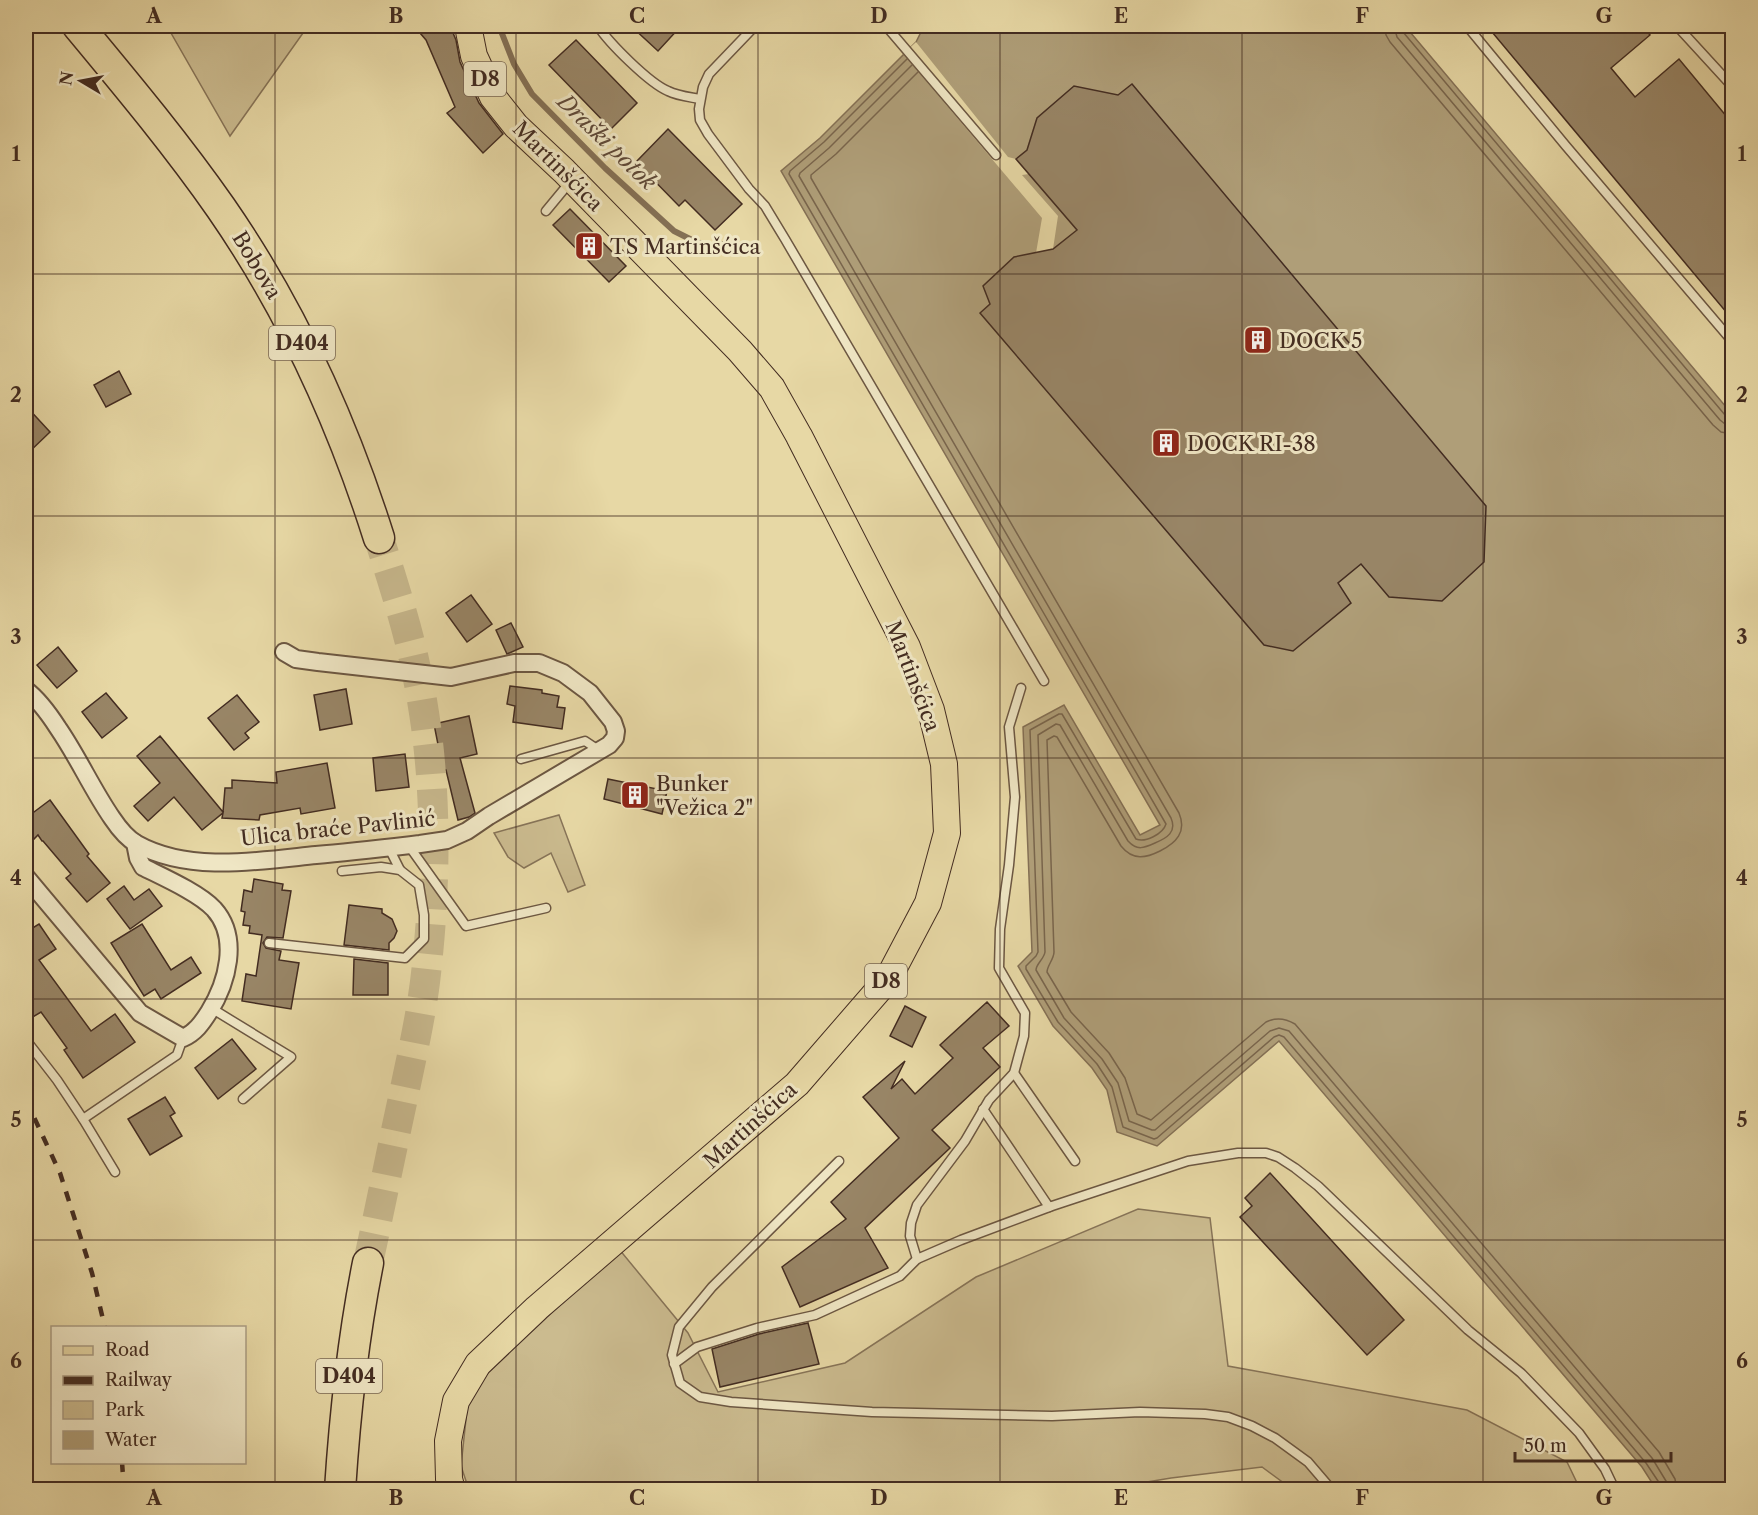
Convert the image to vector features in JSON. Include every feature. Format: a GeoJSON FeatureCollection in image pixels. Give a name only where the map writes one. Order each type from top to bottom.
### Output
{"type":"FeatureCollection","features":[{"type":"Feature","properties":{"kind":"highway","name":"Bobova"},"geometry":{"type":"LineString","coordinates":[[78,26],[190,165],[221,208],[277,297],[302,343],[345,439],[380,538]]}},
{"type":"Feature","properties":{"kind":"highway","name":"D404"},"geometry":{"type":"LineString","coordinates":[[340,1490],[351,1362],[368,1263]]}},
{"type":"Feature","properties":{"kind":"main road","name":"Martinšćica"},"geometry":{"type":"LineString","coordinates":[[452,1490],[449,1479],[448,1441],[456,1401],[478,1364],[537,1308],[797,1084],[888,979],[928,903],[947,833],[944,764],[931,710],[907,647],[772,388],[733,344],[516,126],[493,97],[474,56],[468,26]]}},
{"type":"Feature","properties":{"kind":"street","name":"Ulica braće Pavlinić"},"geometry":{"type":"LineString","coordinates":[[26,690],[50,715],[123,832],[135,843],[157,852],[200,862],[253,862],[447,840],[467,831],[600,751],[615,738],[616,731],[608,713],[590,693],[563,673],[539,663],[514,663],[451,677],[296,659],[284,652]]}},
{"type":"Feature","properties":{"kind":"street","name":"Ulica braće Pavlinić"},"geometry":{"type":"LineString","coordinates":[[135,843],[138,858],[143,867],[200,898],[213,908],[221,918],[228,938],[226,975],[218,998],[202,1023],[190,1035],[183,1038]]}},
{"type":"Feature","properties":{"kind":"street"},"geometry":{"type":"LineString","coordinates":[[26,877],[140,1013],[183,1038]]}},
{"type":"Feature","properties":{"kind":"lane"},"geometry":{"type":"LineString","coordinates":[[598,26],[615,46],[659,86],[678,94],[700,99]]}},
{"type":"Feature","properties":{"kind":"lane"},"geometry":{"type":"LineString","coordinates":[[755,26],[709,74],[700,99],[700,120],[708,134],[765,206],[786,239],[1044,681]]}},
{"type":"Feature","properties":{"kind":"lane"},"geometry":{"type":"LineString","coordinates":[[886,26],[996,155]]}},
{"type":"Feature","properties":{"kind":"lane"},"geometry":{"type":"LineString","coordinates":[[1467,26],[1732,341]]}},
{"type":"Feature","properties":{"kind":"lane"},"geometry":{"type":"LineString","coordinates":[[1677,26],[1732,86]]}},
{"type":"Feature","properties":{"kind":"lane"},"geometry":{"type":"LineString","coordinates":[[546,211],[572,180]]}},
{"type":"Feature","properties":{"kind":"lane"},"geometry":{"type":"LineString","coordinates":[[917,1259],[910,1236],[911,1223],[917,1205],[965,1141],[989,1100],[1014,1073],[1024,1036],[1025,1013],[999,968],[999,929],[1009,865],[1015,797],[1009,727],[1021,688]]}},
{"type":"Feature","properties":{"kind":"lane"},"geometry":{"type":"LineString","coordinates":[[521,759],[585,741],[600,751]]}},
{"type":"Feature","properties":{"kind":"lane"},"geometry":{"type":"LineString","coordinates":[[409,846],[466,926],[546,908]]}},
{"type":"Feature","properties":{"kind":"lane"},"geometry":{"type":"LineString","coordinates":[[269,943],[405,958],[424,939],[424,915],[419,885],[400,870],[389,848]]}},
{"type":"Feature","properties":{"kind":"lane"},"geometry":{"type":"LineString","coordinates":[[342,871],[381,867],[400,870]]}},
{"type":"Feature","properties":{"kind":"lane"},"geometry":{"type":"LineString","coordinates":[[211,1008],[291,1057],[243,1099]]}},
{"type":"Feature","properties":{"kind":"lane"},"geometry":{"type":"LineString","coordinates":[[83,1119],[177,1055],[183,1038]]}},
{"type":"Feature","properties":{"kind":"lane"},"geometry":{"type":"LineString","coordinates":[[26,1040],[57,1080],[115,1172]]}},
{"type":"Feature","properties":{"kind":"lane"},"geometry":{"type":"LineString","coordinates":[[1014,1073],[1075,1161]]}},
{"type":"Feature","properties":{"kind":"lane"},"geometry":{"type":"LineString","coordinates":[[983,1109],[1049,1207]]}},
{"type":"Feature","properties":{"kind":"lane"},"geometry":{"type":"LineString","coordinates":[[674,1364],[697,1347],[758,1328],[815,1315],[900,1276],[917,1259],[1049,1207],[1188,1161],[1238,1153],[1266,1153],[1278,1157],[1318,1186],[1468,1330],[1521,1373],[1579,1432],[1605,1469],[1616,1490]]}},
{"type":"Feature","properties":{"kind":"lane"},"geometry":{"type":"LineString","coordinates":[[839,1161],[712,1287],[680,1327],[672,1355],[680,1383],[700,1396],[731,1402],[884,1412],[1052,1416],[1140,1412],[1228,1417],[1275,1438],[1308,1462],[1332,1490]]}},
{"type":"Feature","properties":{"kind":"green space"},"geometry":{"type":"Polygon","coordinates":[[[167,26],[308,26],[230,136],[167,26]]]}},
{"type":"Feature","properties":{"kind":"green space"},"geometry":{"type":"Polygon","coordinates":[[[559,815],[585,885],[568,892],[551,853],[524,868],[508,857],[494,833],[559,815]]]}},
{"type":"Feature","properties":{"kind":"green space"},"geometry":{"type":"Polygon","coordinates":[[[1138,1209],[1210,1218],[1228,1366],[1467,1410],[1567,1462],[1580,1489],[1292,1489],[1262,1467],[1171,1478],[1099,1490],[469,1490],[461,1466],[469,1391],[619,1249],[688,1333],[718,1392],[845,1363],[976,1277],[1138,1209]]]}},
{"type":"Feature","properties":{"kind":"water"},"geometry":{"type":"Polygon","coordinates":[[[924,26],[1405,26],[1732,414],[1732,1489],[1656,1489],[1642,1467],[1279,1041],[1157,1146],[1117,1132],[1107,1090],[1092,1068],[1053,1026],[1018,966],[1032,952],[1023,727],[1064,705],[1140,835],[1160,825],[781,171],[820,138],[916,42],[924,26]]]}},
{"type":"Feature","properties":{"kind":"pier"},"geometry":{"type":"Polygon","coordinates":[[[916,42],[1008,157],[1016,159],[1029,174],[1022,175],[1058,216],[1053,249],[1036,253],[1042,218],[903,54],[916,42]]]}},
{"type":"Feature","properties":{"kind":"building"},"geometry":{"type":"Polygon","coordinates":[[[414,26],[450,26],[456,40],[460,62],[479,103],[503,134],[483,153],[447,113],[455,107],[426,40],[414,26]]]}},
{"type":"Feature","properties":{"kind":"building"},"geometry":{"type":"Polygon","coordinates":[[[631,26],[681,26],[658,51],[631,26]]]}},
{"type":"Feature","properties":{"kind":"building"},"geometry":{"type":"Polygon","coordinates":[[[1487,26],[1643,26],[1650,35],[1611,68],[1635,97],[1679,59],[1732,123],[1732,319],[1487,26]]]}},
{"type":"Feature","properties":{"kind":"building"},"geometry":{"type":"Polygon","coordinates":[[[576,40],[637,103],[611,129],[549,65],[576,40]]]}},
{"type":"Feature","properties":{"kind":"building"},"geometry":{"type":"Polygon","coordinates":[[[1132,84],[1486,506],[1484,562],[1442,601],[1389,597],[1361,564],[1338,583],[1351,603],[1293,651],[1264,645],[980,313],[990,304],[983,286],[1014,257],[1053,249],[1077,230],[1016,159],[1027,150],[1037,118],[1074,86],[1118,95],[1132,84]]]}},
{"type":"Feature","properties":{"kind":"building"},"geometry":{"type":"Polygon","coordinates":[[[668,129],[742,204],[715,230],[685,200],[679,206],[636,162],[668,129]]]}},
{"type":"Feature","properties":{"kind":"building","name":"TS Martinšćica"},"geometry":{"type":"Polygon","coordinates":[[[570,209],[626,266],[609,282],[553,225],[570,209]]]}},
{"type":"Feature","properties":{"kind":"building"},"geometry":{"type":"Polygon","coordinates":[[[119,371],[131,394],[106,407],[94,385],[119,371]]]}},
{"type":"Feature","properties":{"kind":"building"},"geometry":{"type":"Polygon","coordinates":[[[26,406],[50,432],[26,455],[26,406]]]}},
{"type":"Feature","properties":{"kind":"building"},"geometry":{"type":"Polygon","coordinates":[[[471,595],[492,624],[467,642],[446,613],[471,595]]]}},
{"type":"Feature","properties":{"kind":"building"},"geometry":{"type":"Polygon","coordinates":[[[511,623],[523,647],[507,654],[496,630],[511,623]]]}},
{"type":"Feature","properties":{"kind":"building"},"geometry":{"type":"Polygon","coordinates":[[[58,647],[77,671],[57,688],[37,665],[58,647]]]}},
{"type":"Feature","properties":{"kind":"building"},"geometry":{"type":"Polygon","coordinates":[[[510,686],[542,690],[542,693],[559,696],[557,707],[565,708],[562,729],[513,722],[515,706],[507,704],[510,686]]]}},
{"type":"Feature","properties":{"kind":"building"},"geometry":{"type":"Polygon","coordinates":[[[346,689],[352,724],[320,730],[314,695],[346,689]]]}},
{"type":"Feature","properties":{"kind":"building"},"geometry":{"type":"Polygon","coordinates":[[[106,693],[127,718],[102,738],[82,712],[106,693]]]}},
{"type":"Feature","properties":{"kind":"building"},"geometry":{"type":"Polygon","coordinates":[[[237,695],[259,722],[245,733],[249,738],[234,750],[208,718],[237,695]]]}},
{"type":"Feature","properties":{"kind":"building"},"geometry":{"type":"Polygon","coordinates":[[[469,716],[477,754],[460,758],[475,813],[458,820],[446,770],[443,770],[434,724],[469,716]]]}},
{"type":"Feature","properties":{"kind":"building"},"geometry":{"type":"Polygon","coordinates":[[[160,736],[223,812],[225,788],[232,788],[232,780],[277,783],[276,772],[327,763],[335,808],[301,814],[300,808],[260,815],[259,820],[222,818],[223,813],[202,830],[174,797],[148,821],[134,806],[160,783],[137,756],[160,736]]]}},
{"type":"Feature","properties":{"kind":"building"},"geometry":{"type":"Polygon","coordinates":[[[405,754],[409,787],[376,791],[373,758],[405,754]]]}},
{"type":"Feature","properties":{"kind":"building","name":"Bunker \"Vežica 2\""},"geometry":{"type":"Polygon","coordinates":[[[608,779],[667,791],[662,814],[604,799],[608,779]]]}},
{"type":"Feature","properties":{"kind":"building"},"geometry":{"type":"Polygon","coordinates":[[[50,800],[89,854],[87,856],[110,883],[87,902],[66,878],[71,874],[38,835],[34,839],[26,827],[26,818],[50,800]]]}},
{"type":"Feature","properties":{"kind":"building"},"geometry":{"type":"Polygon","coordinates":[[[254,879],[283,884],[282,890],[291,891],[283,938],[267,937],[263,943],[266,948],[281,951],[279,960],[299,963],[291,1009],[242,1001],[246,974],[256,976],[262,935],[249,933],[250,926],[243,925],[245,912],[241,911],[244,890],[252,892],[254,879]]]}},
{"type":"Feature","properties":{"kind":"building"},"geometry":{"type":"Polygon","coordinates":[[[124,886],[134,900],[149,889],[162,906],[130,929],[107,899],[124,886]]]}},
{"type":"Feature","properties":{"kind":"building"},"geometry":{"type":"Polygon","coordinates":[[[349,905],[382,909],[382,913],[392,919],[397,931],[389,943],[389,950],[344,945],[349,905]]]}},
{"type":"Feature","properties":{"kind":"building"},"geometry":{"type":"Polygon","coordinates":[[[39,924],[56,949],[39,960],[91,1031],[115,1014],[135,1042],[83,1078],[64,1050],[67,1048],[41,1012],[26,1021],[26,932],[39,924]]]}},
{"type":"Feature","properties":{"kind":"building"},"geometry":{"type":"Polygon","coordinates":[[[142,924],[171,970],[191,957],[201,973],[161,999],[155,989],[144,996],[111,943],[142,924]]]}},
{"type":"Feature","properties":{"kind":"building"},"geometry":{"type":"Polygon","coordinates":[[[354,959],[388,963],[388,995],[353,995],[354,959]]]}},
{"type":"Feature","properties":{"kind":"building"},"geometry":{"type":"Polygon","coordinates":[[[987,1002],[1009,1026],[983,1048],[1000,1067],[932,1130],[950,1148],[865,1228],[888,1268],[800,1307],[782,1267],[846,1219],[831,1202],[899,1138],[863,1097],[905,1061],[891,1089],[902,1079],[915,1094],[953,1058],[940,1045],[987,1002]]]}},
{"type":"Feature","properties":{"kind":"building"},"geometry":{"type":"Polygon","coordinates":[[[905,1006],[926,1017],[912,1047],[890,1036],[905,1006]]]}},
{"type":"Feature","properties":{"kind":"building"},"geometry":{"type":"Polygon","coordinates":[[[232,1039],[256,1069],[218,1099],[195,1068],[232,1039]]]}},
{"type":"Feature","properties":{"kind":"building"},"geometry":{"type":"Polygon","coordinates":[[[165,1097],[175,1113],[170,1116],[182,1136],[150,1155],[128,1119],[165,1097]]]}},
{"type":"Feature","properties":{"kind":"building"},"geometry":{"type":"Polygon","coordinates":[[[1270,1173],[1404,1320],[1367,1355],[1240,1217],[1252,1206],[1245,1198],[1270,1173]]]}},
{"type":"Feature","properties":{"kind":"building"},"geometry":{"type":"Polygon","coordinates":[[[808,1323],[819,1364],[720,1387],[712,1349],[759,1334],[808,1323]]]}},
{"type":"Feature","properties":{"kind":"waterway","name":"Draški potok"},"geometry":{"type":"LineString","coordinates":[[499,26],[514,64],[532,94],[605,168],[674,231],[696,242],[711,246],[724,244]]}},
{"type":"Feature","properties":{"kind":"tunnel"},"geometry":{"type":"LineString","coordinates":[[368,1263],[421,1011],[429,944],[433,867],[432,789],[424,712],[409,640],[379,538]]}},
{"type":"Feature","properties":{"kind":"railway"},"geometry":{"type":"LineString","coordinates":[[26,1100],[60,1173],[92,1273],[105,1326]]}},
{"type":"Feature","properties":{"kind":"railway"},"geometry":{"type":"LineString","coordinates":[[122,1464],[124,1490]]}},
{"type":"Feature","properties":{"kind":"place","name":"TS Martinšćica"},"geometry":{"type":"Point","coordinates":[589,246]}},
{"type":"Feature","properties":{"kind":"place","name":"DOCK 5"},"geometry":{"type":"Point","coordinates":[1258,340]}},
{"type":"Feature","properties":{"kind":"place","name":"DOCK RI-38"},"geometry":{"type":"Point","coordinates":[1166,443]}},
{"type":"Feature","properties":{"kind":"place","name":"Bunker \"Vežica 2\""},"geometry":{"type":"Point","coordinates":[635,795]}}]}
